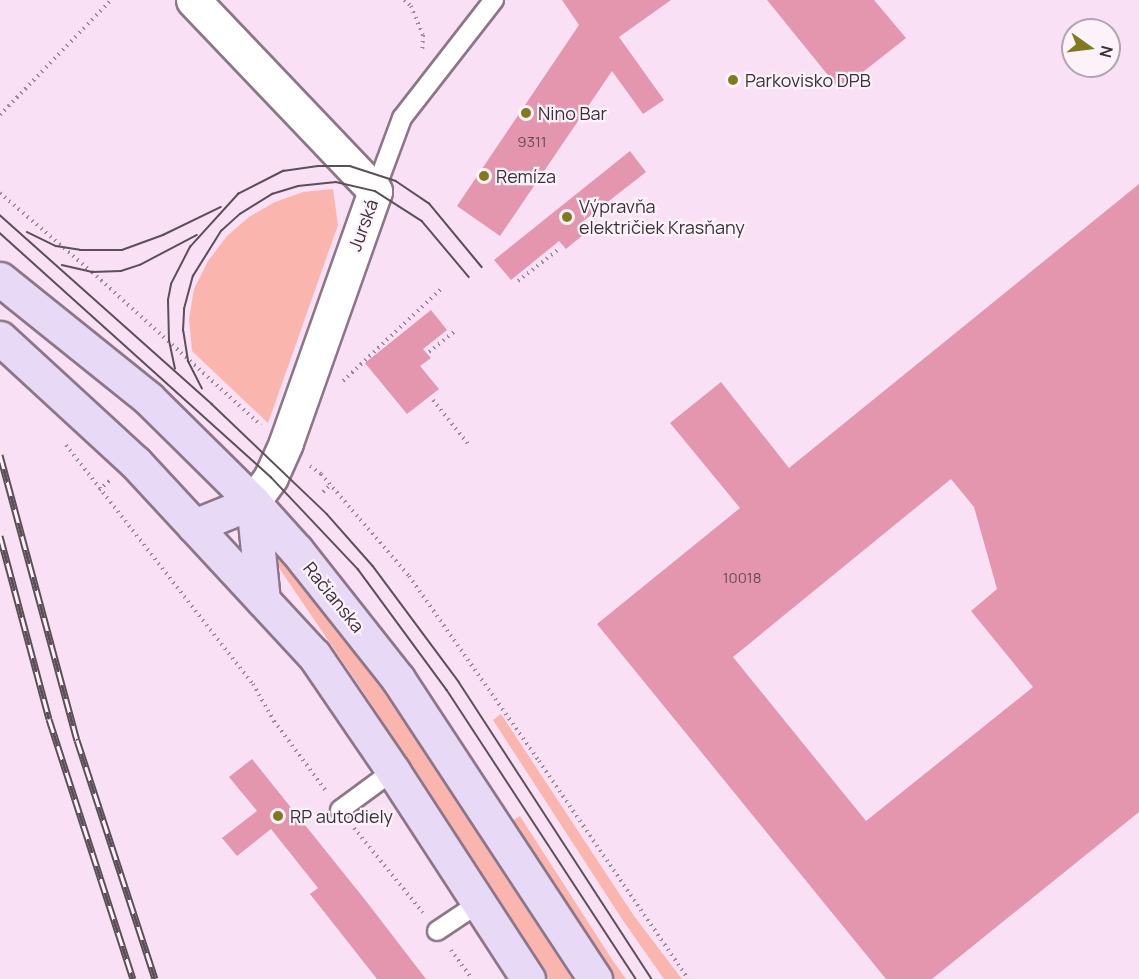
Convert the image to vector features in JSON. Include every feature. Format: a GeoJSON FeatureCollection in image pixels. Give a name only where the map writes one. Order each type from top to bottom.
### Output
{"type":"FeatureCollection","features":[{"type":"Feature","properties":{"kind":"main road","name":"Račianska"},"geometry":{"type":"LineString","coordinates":[[0,279],[148,398],[253,502],[327,587],[398,679],[595,979]]}},
{"type":"Feature","properties":{"kind":"main road"},"geometry":{"type":"LineString","coordinates":[[0,338],[105,432],[314,655],[393,771],[528,979]]}},
{"type":"Feature","properties":{"kind":"main road"},"geometry":{"type":"LineString","coordinates":[[194,526],[253,502],[263,600]]}},
{"type":"Feature","properties":{"kind":"street","name":"Jurská"},"geometry":{"type":"LineString","coordinates":[[193,0],[375,191],[286,443],[271,477],[253,502]]}},
{"type":"Feature","properties":{"kind":"lane"},"geometry":{"type":"LineString","coordinates":[[375,191],[402,117],[494,0]]}},
{"type":"Feature","properties":{"kind":"lane"},"geometry":{"type":"LineString","coordinates":[[340,810],[393,771]]}},
{"type":"Feature","properties":{"kind":"lane"},"geometry":{"type":"LineString","coordinates":[[437,931],[479,903]]}},
{"type":"Feature","properties":{"kind":"path"},"geometry":{"type":"LineString","coordinates":[[0,115],[111,0]]}},
{"type":"Feature","properties":{"kind":"path"},"geometry":{"type":"LineString","coordinates":[[404,0],[411,6],[423,34],[420,95]]}},
{"type":"Feature","properties":{"kind":"path"},"geometry":{"type":"LineString","coordinates":[[0,193],[92,272],[268,431],[286,443],[330,485],[409,576],[540,761],[688,979]]}},
{"type":"Feature","properties":{"kind":"path"},"geometry":{"type":"LineString","coordinates":[[518,281],[559,249]]}},
{"type":"Feature","properties":{"kind":"path"},"geometry":{"type":"LineString","coordinates":[[338,386],[443,287]]}},
{"type":"Feature","properties":{"kind":"path"},"geometry":{"type":"LineString","coordinates":[[429,352],[455,331]]}},
{"type":"Feature","properties":{"kind":"path"},"geometry":{"type":"LineString","coordinates":[[433,400],[468,444]]}},
{"type":"Feature","properties":{"kind":"path"},"geometry":{"type":"LineString","coordinates":[[65,443],[253,684],[274,721],[340,810],[437,931],[472,979]]}},
{"type":"Feature","properties":{"kind":"path"},"geometry":{"type":"LineString","coordinates":[[323,492],[330,485]]}},
{"type":"Feature","properties":{"kind":"shaded area"},"geometry":{"type":"Polygon","coordinates":[[[333,189],[338,225],[268,423],[192,351],[189,319],[194,289],[208,261],[227,236],[249,217],[275,202],[303,192],[333,189]]]}},
{"type":"Feature","properties":{"kind":"shaded area"},"geometry":{"type":"Polygon","coordinates":[[[278,555],[348,642],[402,716],[572,979],[549,979],[366,696],[273,559],[278,555]]]}},
{"type":"Feature","properties":{"kind":"shaded area"},"geometry":{"type":"Polygon","coordinates":[[[501,714],[634,916],[682,979],[664,979],[624,922],[493,720],[501,714]]]}},
{"type":"Feature","properties":{"kind":"shaded area"},"geometry":{"type":"Polygon","coordinates":[[[520,816],[626,979],[614,979],[512,821],[520,816]]]}},
{"type":"Feature","properties":{"kind":"building"},"geometry":{"type":"Polygon","coordinates":[[[562,0],[671,0],[619,37],[664,100],[643,114],[612,71],[500,236],[457,206],[579,25],[562,0]]]}},
{"type":"Feature","properties":{"kind":"building"},"geometry":{"type":"Polygon","coordinates":[[[767,0],[874,0],[906,38],[840,90],[767,0]]]}},
{"type":"Feature","properties":{"kind":"building","name":"Výpravňa električiek Krasňany"},"geometry":{"type":"Polygon","coordinates":[[[630,151],[646,172],[577,226],[583,235],[566,249],[559,241],[511,280],[494,260],[630,151]]]}},
{"type":"Feature","properties":{"kind":"building"},"geometry":{"type":"Polygon","coordinates":[[[1139,184],[1139,812],[932,979],[886,979],[597,624],[740,508],[670,423],[721,382],[789,468],[1139,184]],[[951,479],[733,657],[866,821],[1033,687],[971,611],[997,589],[974,507],[951,479]]]}},
{"type":"Feature","properties":{"kind":"building"},"geometry":{"type":"Polygon","coordinates":[[[431,310],[447,330],[423,349],[431,358],[420,366],[439,389],[407,414],[365,363],[431,310]]]}},
{"type":"Feature","properties":{"kind":"building"},"geometry":{"type":"Polygon","coordinates":[[[252,759],[426,979],[377,979],[310,894],[318,888],[271,829],[237,856],[222,838],[257,811],[229,777],[252,759]]]}},
{"type":"Feature","properties":{"kind":"tram line"},"geometry":{"type":"LineString","coordinates":[[175,369],[169,341],[168,300],[171,284],[190,247],[238,194],[283,171],[318,166],[350,166],[396,181],[429,203],[482,267]]}},
{"type":"Feature","properties":{"kind":"tram line"},"geometry":{"type":"LineString","coordinates":[[202,389],[188,361],[183,331],[184,309],[193,276],[221,231],[240,214],[272,194],[298,186],[336,182],[375,191],[422,221],[469,277]]}},
{"type":"Feature","properties":{"kind":"tram line"},"geometry":{"type":"LineString","coordinates":[[27,232],[56,246],[80,250],[122,250],[163,235],[221,207]]}},
{"type":"Feature","properties":{"kind":"tram line"},"geometry":{"type":"LineString","coordinates":[[0,215],[212,404],[327,514],[373,566],[459,682],[652,979]]}},
{"type":"Feature","properties":{"kind":"tram line"},"geometry":{"type":"LineString","coordinates":[[0,233],[271,477],[358,569],[447,690],[636,979]]}},
{"type":"Feature","properties":{"kind":"tram line"},"geometry":{"type":"LineString","coordinates":[[62,265],[92,272],[121,271],[140,265],[197,235]]}},
{"type":"Feature","properties":{"kind":"railway"},"geometry":{"type":"LineString","coordinates":[[0,455],[77,740],[155,979]]}},
{"type":"Feature","properties":{"kind":"railway"},"geometry":{"type":"LineString","coordinates":[[0,536],[49,719],[133,979]]}},
{"type":"Feature","properties":{"kind":"place","name":"Parkovisko DPB"},"geometry":{"type":"Point","coordinates":[733,80]}},
{"type":"Feature","properties":{"kind":"place","name":"Nino Bar"},"geometry":{"type":"Point","coordinates":[526,113]}},
{"type":"Feature","properties":{"kind":"place","name":"Remíza"},"geometry":{"type":"Point","coordinates":[484,176]}},
{"type":"Feature","properties":{"kind":"place","name":"Výpravňa električiek Krasňany"},"geometry":{"type":"Point","coordinates":[567,217]}},
{"type":"Feature","properties":{"kind":"place","name":"RP autodiely"},"geometry":{"type":"Point","coordinates":[278,816]}}]}
